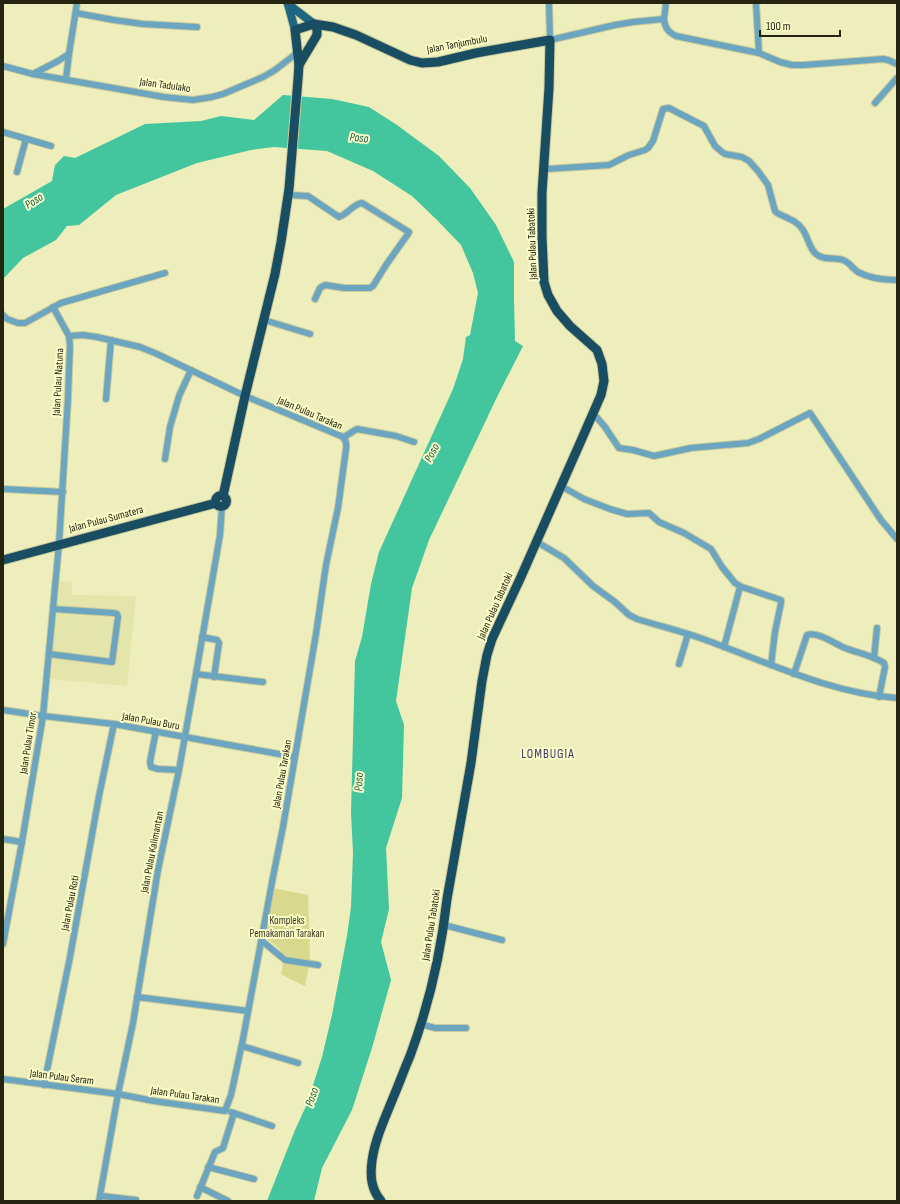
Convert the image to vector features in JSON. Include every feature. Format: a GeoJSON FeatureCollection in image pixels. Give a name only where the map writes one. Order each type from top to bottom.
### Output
{"type":"FeatureCollection","features":[{"type":"Feature","properties":{"kind":"highway","name":"Jalan Tanjumbulu"},"geometry":{"type":"LineString","coordinates":[[314,24],[351,33],[410,60],[422,63],[438,62],[476,53],[550,40]]}},
{"type":"Feature","properties":{"kind":"highway"},"geometry":{"type":"LineString","coordinates":[[219,505],[216,500],[218,497],[223,496],[280,250],[289,192],[298,79],[299,64],[295,30],[314,24],[317,29],[316,35],[299,64]]}},
{"type":"Feature","properties":{"kind":"highway"},"geometry":{"type":"LineString","coordinates":[[296,43],[310,39],[327,26]]}},
{"type":"Feature","properties":{"kind":"highway","name":"Jalan Pulau Tabatoki"},"geometry":{"type":"LineString","coordinates":[[381,1201],[372,1186],[372,1160],[379,1134],[410,1055],[432,985],[444,925],[471,763],[487,655],[495,632],[537,542],[560,486],[601,395],[604,381],[603,370],[597,350],[570,326],[557,311],[548,295],[544,282],[542,223],[550,88],[550,40]]}},
{"type":"Feature","properties":{"kind":"highway","name":"Jalan Pulau Sumatera"},"geometry":{"type":"LineString","coordinates":[[3,560],[59,544],[219,505]]}},
{"type":"Feature","properties":{"kind":"main road"},"geometry":{"type":"LineString","coordinates":[[288,4],[314,24]]}},
{"type":"Feature","properties":{"kind":"main road"},"geometry":{"type":"LineString","coordinates":[[288,4],[295,30]]}},
{"type":"Feature","properties":{"kind":"street"},"geometry":{"type":"LineString","coordinates":[[66,79],[78,3]]}},
{"type":"Feature","properties":{"kind":"street"},"geometry":{"type":"LineString","coordinates":[[550,3],[550,40],[615,25],[664,20]]}},
{"type":"Feature","properties":{"kind":"street"},"geometry":{"type":"LineString","coordinates":[[666,3],[664,23],[668,32],[676,36],[759,53],[780,62],[792,65],[882,59],[897,64]]}},
{"type":"Feature","properties":{"kind":"street"},"geometry":{"type":"LineString","coordinates":[[756,3],[759,53]]}},
{"type":"Feature","properties":{"kind":"street"},"geometry":{"type":"LineString","coordinates":[[76,13],[143,24],[197,27]]}},
{"type":"Feature","properties":{"kind":"street","name":"Jalan Tadulako"},"geometry":{"type":"LineString","coordinates":[[33,74],[176,99],[202,99],[223,94],[263,77],[275,70],[297,53]]}},
{"type":"Feature","properties":{"kind":"street"},"geometry":{"type":"LineString","coordinates":[[3,66],[33,74],[69,54]]}},
{"type":"Feature","properties":{"kind":"street"},"geometry":{"type":"LineString","coordinates":[[875,103],[897,78]]}},
{"type":"Feature","properties":{"kind":"street"},"geometry":{"type":"LineString","coordinates":[[544,170],[609,165],[629,155],[645,150],[653,141],[663,109],[669,108],[704,126],[714,146],[722,152],[742,157],[748,161],[768,185],[775,211],[794,221],[800,226],[814,252],[818,256],[844,260],[856,271],[869,276],[880,279],[897,280]]}},
{"type":"Feature","properties":{"kind":"street"},"geometry":{"type":"LineString","coordinates":[[3,132],[51,146]]}},
{"type":"Feature","properties":{"kind":"street"},"geometry":{"type":"LineString","coordinates":[[17,172],[26,139]]}},
{"type":"Feature","properties":{"kind":"street"},"geometry":{"type":"LineString","coordinates":[[289,192],[308,196],[339,217],[343,216],[358,204],[362,203],[409,232],[373,286],[370,288],[344,288],[325,285],[320,288],[315,299]]}},
{"type":"Feature","properties":{"kind":"street"},"geometry":{"type":"LineString","coordinates":[[3,315],[7,319],[18,323],[25,323],[53,307],[72,300],[166,273]]}},
{"type":"Feature","properties":{"kind":"street"},"geometry":{"type":"LineString","coordinates":[[53,307],[69,336]]}},
{"type":"Feature","properties":{"kind":"street"},"geometry":{"type":"LineString","coordinates":[[264,320],[310,334]]}},
{"type":"Feature","properties":{"kind":"street","name":"Jalan Pulau Natuna"},"geometry":{"type":"LineString","coordinates":[[59,544],[63,492],[70,346],[69,336],[83,335],[111,340],[145,349],[245,396]]}},
{"type":"Feature","properties":{"kind":"street"},"geometry":{"type":"LineString","coordinates":[[106,399],[111,340]]}},
{"type":"Feature","properties":{"kind":"street"},"geometry":{"type":"LineString","coordinates":[[165,459],[170,426],[179,396],[191,370]]}},
{"type":"Feature","properties":{"kind":"street","name":"Jalan Pulau Tarakan"},"geometry":{"type":"LineString","coordinates":[[118,1094],[154,1101],[225,1111],[242,1046],[283,828],[347,444],[344,437],[245,396]]}},
{"type":"Feature","properties":{"kind":"street"},"geometry":{"type":"LineString","coordinates":[[593,413],[605,427],[619,448],[654,456],[691,448],[752,442],[810,413],[881,520],[897,538]]}},
{"type":"Feature","properties":{"kind":"street"},"geometry":{"type":"LineString","coordinates":[[344,437],[357,429],[397,436],[414,442]]}},
{"type":"Feature","properties":{"kind":"street"},"geometry":{"type":"LineString","coordinates":[[560,486],[584,499],[610,509],[627,514],[649,514],[659,522],[695,539],[712,550],[722,568],[731,579],[740,586],[781,601],[771,665]]}},
{"type":"Feature","properties":{"kind":"street"},"geometry":{"type":"LineString","coordinates":[[3,489],[63,492]]}},
{"type":"Feature","properties":{"kind":"street","name":"Jalan Pulau Kalimantan"},"geometry":{"type":"LineString","coordinates":[[100,1198],[118,1094],[129,1045],[158,870],[179,770],[220,535],[219,505]]}},
{"type":"Feature","properties":{"kind":"street"},"geometry":{"type":"LineString","coordinates":[[537,542],[564,558],[593,586],[636,619],[688,634],[804,678],[846,690],[879,697],[897,698]]}},
{"type":"Feature","properties":{"kind":"street","name":"Jalan Pulau Timor"},"geometry":{"type":"LineString","coordinates":[[3,944],[6,912],[22,842],[43,716],[59,544]]}},
{"type":"Feature","properties":{"kind":"street"},"geometry":{"type":"LineString","coordinates":[[724,647],[740,586]]}},
{"type":"Feature","properties":{"kind":"street"},"geometry":{"type":"LineString","coordinates":[[49,654],[112,662],[118,617],[114,612],[53,608]]}},
{"type":"Feature","properties":{"kind":"street"},"geometry":{"type":"LineString","coordinates":[[874,658],[877,628]]}},
{"type":"Feature","properties":{"kind":"street"},"geometry":{"type":"LineString","coordinates":[[679,664],[688,634]]}},
{"type":"Feature","properties":{"kind":"street"},"geometry":{"type":"LineString","coordinates":[[794,674],[806,635],[808,634],[823,638],[883,662],[885,666],[879,697]]}},
{"type":"Feature","properties":{"kind":"street"},"geometry":{"type":"LineString","coordinates":[[202,637],[217,640],[219,643],[214,677]]}},
{"type":"Feature","properties":{"kind":"street"},"geometry":{"type":"LineString","coordinates":[[196,674],[263,682]]}},
{"type":"Feature","properties":{"kind":"street","name":"Jalan Pulau Buru"},"geometry":{"type":"LineString","coordinates":[[3,710],[114,724],[295,757]]}},
{"type":"Feature","properties":{"kind":"street","name":"Jalan Pulau Roti"},"geometry":{"type":"LineString","coordinates":[[44,1085],[114,724]]}},
{"type":"Feature","properties":{"kind":"street"},"geometry":{"type":"LineString","coordinates":[[156,732],[150,762],[151,767],[158,769],[179,770]]}},
{"type":"Feature","properties":{"kind":"street"},"geometry":{"type":"LineString","coordinates":[[3,839],[22,842]]}},
{"type":"Feature","properties":{"kind":"street"},"geometry":{"type":"LineString","coordinates":[[444,925],[502,940]]}},
{"type":"Feature","properties":{"kind":"street"},"geometry":{"type":"LineString","coordinates":[[262,941],[285,960],[318,965]]}},
{"type":"Feature","properties":{"kind":"street"},"geometry":{"type":"LineString","coordinates":[[137,997],[248,1011]]}},
{"type":"Feature","properties":{"kind":"street"},"geometry":{"type":"LineString","coordinates":[[420,1024],[437,1028],[466,1028]]}},
{"type":"Feature","properties":{"kind":"street"},"geometry":{"type":"LineString","coordinates":[[242,1046],[298,1063]]}},
{"type":"Feature","properties":{"kind":"street","name":"Jalan Pulau Seram"},"geometry":{"type":"LineString","coordinates":[[3,1079],[118,1094]]}},
{"type":"Feature","properties":{"kind":"street"},"geometry":{"type":"LineString","coordinates":[[225,1111],[272,1126]]}},
{"type":"Feature","properties":{"kind":"street"},"geometry":{"type":"LineString","coordinates":[[197,1196],[215,1151],[223,1148],[234,1113]]}},
{"type":"Feature","properties":{"kind":"street"},"geometry":{"type":"LineString","coordinates":[[208,1167],[254,1179]]}},
{"type":"Feature","properties":{"kind":"street"},"geometry":{"type":"LineString","coordinates":[[200,1187],[228,1201]]}},
{"type":"Feature","properties":{"kind":"street"},"geometry":{"type":"LineString","coordinates":[[100,1198],[136,1200]]}},
{"type":"Feature","properties":{"kind":"shaded area"},"geometry":{"type":"Polygon","coordinates":[[[58,581],[72,582],[72,595],[136,596],[127,686],[51,679],[58,581]]]}},
{"type":"Feature","properties":{"kind":"green space","name":"Kompleks Pemakaman Tarakan"},"geometry":{"type":"Polygon","coordinates":[[[272,888],[308,895],[310,960],[305,986],[281,974],[283,967],[283,956],[275,944],[264,937],[272,888]]]}},
{"type":"Feature","properties":{"kind":"water","name":"Poso"},"geometry":{"type":"Polygon","coordinates":[[[283,95],[332,99],[369,107],[397,125],[439,156],[470,188],[496,225],[514,262],[515,341],[523,346],[429,540],[412,588],[396,701],[404,725],[402,798],[386,848],[389,909],[381,942],[391,980],[372,1048],[352,1110],[322,1168],[314,1201],[267,1201],[307,1104],[322,1057],[332,1015],[347,936],[351,907],[353,853],[351,813],[355,661],[362,637],[371,584],[379,552],[453,389],[463,359],[466,337],[470,335],[478,293],[473,273],[461,245],[437,220],[412,196],[373,171],[327,151],[274,147],[251,150],[197,163],[116,195],[79,225],[67,226],[56,240],[23,258],[3,279],[3,209],[52,181],[55,165],[64,156],[75,158],[145,124],[201,121],[221,116],[254,120],[283,95]]]}},
{"type":"Feature","properties":{"kind":"district","name":"LOMBUGIA"},"geometry":{"type":"Point","coordinates":[548,754]}}]}
